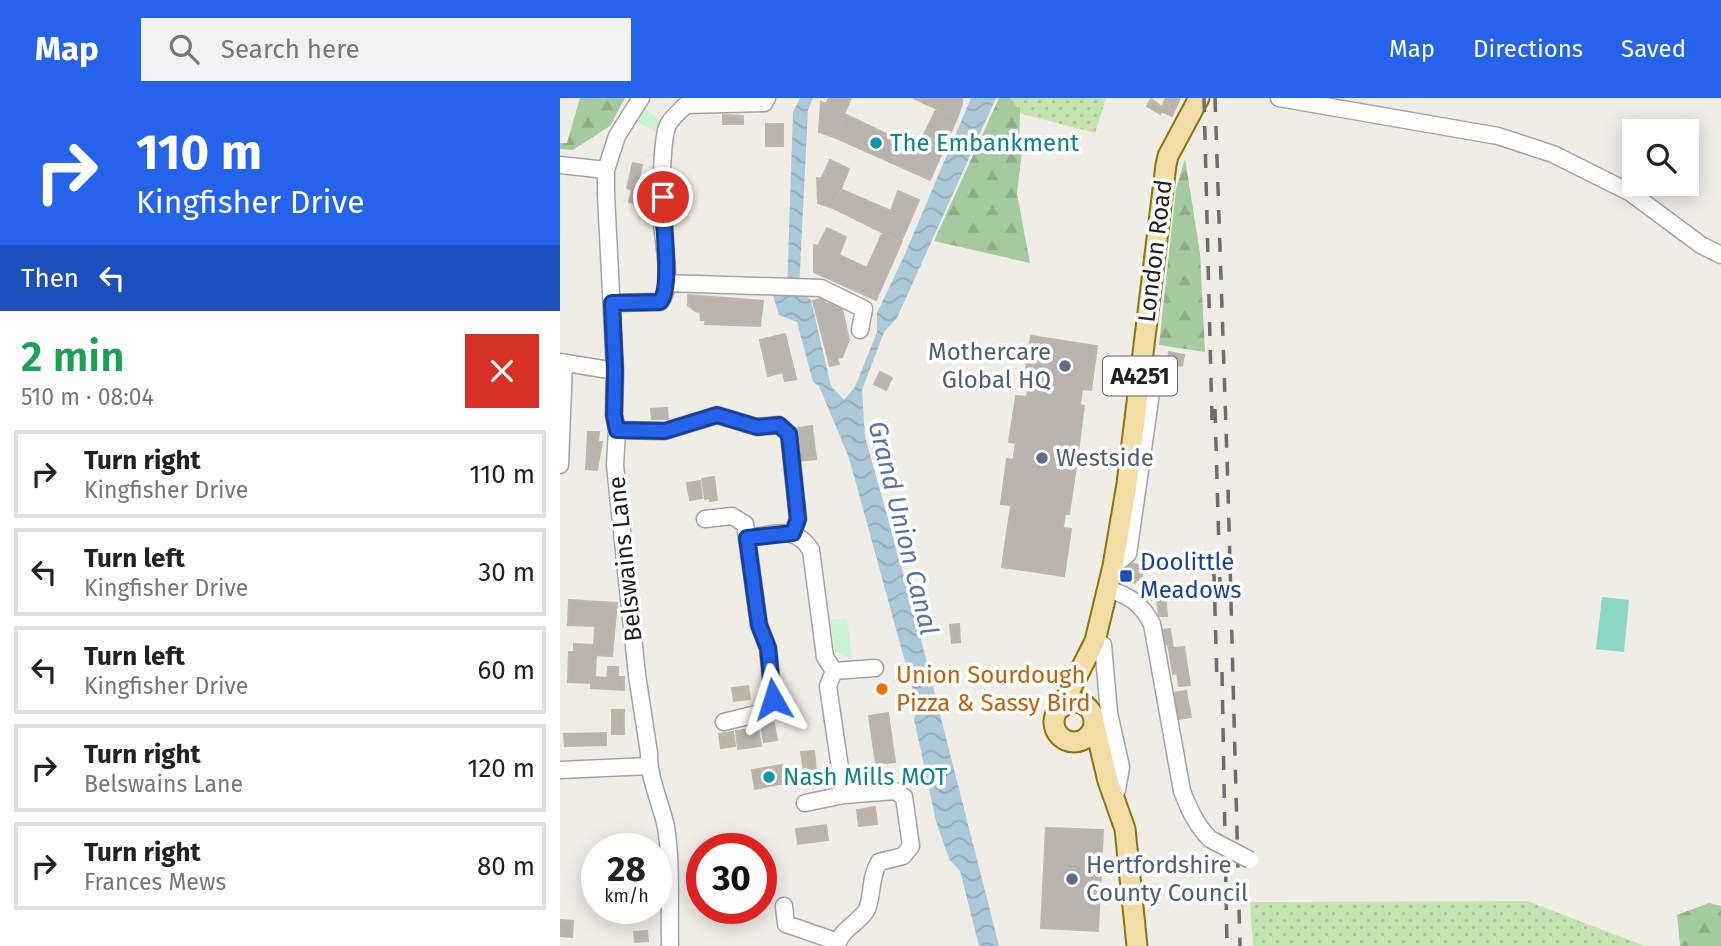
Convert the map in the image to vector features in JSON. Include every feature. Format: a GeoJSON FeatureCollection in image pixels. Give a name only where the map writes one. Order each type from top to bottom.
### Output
{"type":"FeatureCollection","features":[{"type":"Feature","properties":{"kind":"main road","name":"London Road"},"geometry":{"type":"LineString","coordinates":[[1142,944],[1125,829],[1110,789],[1086,694],[1091,649],[1108,589],[1127,484],[1166,165],[1168,156],[1199,98]]}},
{"type":"Feature","properties":{"kind":"main road","name":"London Road"},"geometry":{"type":"LineString","coordinates":[[1061,708],[1091,649]]}},
{"type":"Feature","properties":{"kind":"main road"},"geometry":{"type":"LineString","coordinates":[[1061,708],[1077,703],[1092,716],[1092,733],[1085,740],[1069,742]]}},
{"type":"Feature","properties":{"kind":"main road","name":"A4251"},"geometry":{"type":"LineString","coordinates":[[1061,708],[1055,718],[1055,726],[1062,738],[1069,742]]}},
{"type":"Feature","properties":{"kind":"main road","name":"London Road"},"geometry":{"type":"LineString","coordinates":[[1069,742],[1086,754],[1110,789]]}},
{"type":"Feature","properties":{"kind":"street"},"geometry":{"type":"LineString","coordinates":[[560,165],[606,170],[617,136],[641,98]]}},
{"type":"Feature","properties":{"kind":"street"},"geometry":{"type":"LineString","coordinates":[[612,303],[660,302],[664,298],[667,283],[662,221],[666,128],[684,101],[764,103],[767,98]]}},
{"type":"Feature","properties":{"kind":"street"},"geometry":{"type":"LineString","coordinates":[[1279,98],[1498,136],[1553,154],[1631,193],[1701,245],[1721,254]]}},
{"type":"Feature","properties":{"kind":"street","name":"Belswains Lane"},"geometry":{"type":"LineString","coordinates":[[606,170],[615,370],[614,415],[617,430],[615,465],[649,766],[666,830],[670,946]]}},
{"type":"Feature","properties":{"kind":"street"},"geometry":{"type":"LineString","coordinates":[[667,283],[821,288],[864,309],[860,330]]}},
{"type":"Feature","properties":{"kind":"street"},"geometry":{"type":"LineString","coordinates":[[560,465],[562,362],[615,370]]}},
{"type":"Feature","properties":{"kind":"street"},"geometry":{"type":"LineString","coordinates":[[1113,566],[1128,554],[1155,365]]}},
{"type":"Feature","properties":{"kind":"street"},"geometry":{"type":"LineString","coordinates":[[617,430],[665,431],[717,415],[757,427],[779,425],[789,434],[798,536],[811,550],[825,657],[834,671]]}},
{"type":"Feature","properties":{"kind":"street"},"geometry":{"type":"LineString","coordinates":[[705,519],[732,516],[745,524],[759,625],[768,648],[773,699],[764,712],[724,722]]}},
{"type":"Feature","properties":{"kind":"street"},"geometry":{"type":"LineString","coordinates":[[747,538],[798,536]]}},
{"type":"Feature","properties":{"kind":"street"},"geometry":{"type":"LineString","coordinates":[[1108,589],[1144,608],[1152,624],[1182,791],[1190,812],[1210,839],[1250,860]]}},
{"type":"Feature","properties":{"kind":"street"},"geometry":{"type":"LineString","coordinates":[[1091,649],[1103,645],[1109,713],[1121,767],[1117,790],[1110,789]]}},
{"type":"Feature","properties":{"kind":"street"},"geometry":{"type":"LineString","coordinates":[[834,671],[875,668]]}},
{"type":"Feature","properties":{"kind":"street"},"geometry":{"type":"LineString","coordinates":[[834,671],[828,686],[844,795]]}},
{"type":"Feature","properties":{"kind":"street"},"geometry":{"type":"LineString","coordinates":[[560,770],[649,766]]}},
{"type":"Feature","properties":{"kind":"street"},"geometry":{"type":"LineString","coordinates":[[784,906],[786,924],[838,944],[842,932],[867,910],[872,873],[879,862],[904,856],[911,846],[904,797],[895,791],[844,795],[805,803]]}},
{"type":"Feature","properties":{"kind":"green space"},"geometry":{"type":"Polygon","coordinates":[[[580,98],[625,98],[610,126],[573,150],[560,149],[560,143],[567,143],[580,98]]]}},
{"type":"Feature","properties":{"kind":"green space"},"geometry":{"type":"Polygon","coordinates":[[[999,98],[1010,98],[1020,111],[1019,139],[1022,151],[1017,194],[1030,263],[934,241],[999,98]]]}},
{"type":"Feature","properties":{"kind":"green space"},"geometry":{"type":"Polygon","coordinates":[[[1008,98],[1106,98],[1095,133],[1004,109],[1008,98]]]}},
{"type":"Feature","properties":{"kind":"green space"},"geometry":{"type":"Polygon","coordinates":[[[646,109],[660,120],[655,153],[662,156],[643,156],[654,153],[657,133],[636,121],[646,109]]]}},
{"type":"Feature","properties":{"kind":"green space"},"geometry":{"type":"Polygon","coordinates":[[[1185,159],[1200,253],[1205,352],[1159,345],[1176,189],[1185,159]]]}},
{"type":"Feature","properties":{"kind":"green space"},"geometry":{"type":"Polygon","coordinates":[[[1602,597],[1629,600],[1624,652],[1596,649],[1602,597]]]}},
{"type":"Feature","properties":{"kind":"green space"},"geometry":{"type":"Polygon","coordinates":[[[847,618],[852,660],[835,651],[830,620],[847,618]]]}},
{"type":"Feature","properties":{"kind":"green space"},"geometry":{"type":"Polygon","coordinates":[[[1527,901],[1645,946],[1253,946],[1250,902],[1527,901]]]}},
{"type":"Feature","properties":{"kind":"green space"},"geometry":{"type":"Polygon","coordinates":[[[1709,903],[1721,906],[1721,946],[1680,946],[1677,915],[1709,903]]]}},
{"type":"Feature","properties":{"kind":"water"},"geometry":{"type":"Polygon","coordinates":[[[800,98],[813,98],[808,110],[799,290],[811,300],[831,386],[844,400],[855,387],[877,332],[877,313],[971,98],[996,98],[897,318],[884,332],[862,390],[865,437],[913,608],[999,946],[979,946],[960,871],[949,859],[936,821],[914,719],[918,709],[849,458],[819,386],[813,382],[797,322],[779,315],[773,295],[787,292],[793,112],[800,98]]]}},
{"type":"Feature","properties":{"kind":"building","name":"The Embankment"},"geometry":{"type":"Polygon","coordinates":[[[829,98],[851,98],[834,137],[819,132],[821,102],[826,104],[829,98]]]}},
{"type":"Feature","properties":{"kind":"building","name":"The Embankment"},"geometry":{"type":"Polygon","coordinates":[[[913,98],[962,98],[962,104],[957,118],[913,98]]]}},
{"type":"Feature","properties":{"kind":"building"},"geometry":{"type":"Polygon","coordinates":[[[1166,98],[1180,98],[1172,116],[1160,111],[1166,98]]]}},
{"type":"Feature","properties":{"kind":"building"},"geometry":{"type":"Polygon","coordinates":[[[1151,99],[1162,107],[1160,114],[1147,106],[1151,99]]]}},
{"type":"Feature","properties":{"kind":"building","name":"The Embankment"},"geometry":{"type":"Polygon","coordinates":[[[936,110],[957,118],[930,180],[834,137],[845,114],[917,149],[936,110]]]}},
{"type":"Feature","properties":{"kind":"building"},"geometry":{"type":"Polygon","coordinates":[[[723,115],[743,116],[743,124],[723,124],[723,115]]]}},
{"type":"Feature","properties":{"kind":"building"},"geometry":{"type":"Polygon","coordinates":[[[766,124],[783,124],[783,146],[766,146],[766,124]]]}},
{"type":"Feature","properties":{"kind":"building","name":"The Embankment"},"geometry":{"type":"Polygon","coordinates":[[[830,160],[849,169],[833,208],[818,203],[817,178],[821,179],[830,160]]]}},
{"type":"Feature","properties":{"kind":"building"},"geometry":{"type":"Polygon","coordinates":[[[633,163],[642,165],[638,184],[645,185],[641,205],[629,202],[632,190],[627,188],[633,163]]]}},
{"type":"Feature","properties":{"kind":"building","name":"The Embankment"},"geometry":{"type":"Polygon","coordinates":[[[840,189],[891,211],[898,191],[919,200],[901,242],[833,208],[840,189]]]}},
{"type":"Feature","properties":{"kind":"building"},"geometry":{"type":"Polygon","coordinates":[[[827,228],[846,237],[839,255],[867,268],[882,234],[901,243],[876,300],[814,272],[814,245],[818,246],[827,228]]]}},
{"type":"Feature","properties":{"kind":"building"},"geometry":{"type":"Polygon","coordinates":[[[688,295],[763,301],[760,326],[705,324],[706,320],[701,320],[700,312],[688,305],[688,295]]]}},
{"type":"Feature","properties":{"kind":"building"},"geometry":{"type":"Polygon","coordinates":[[[824,298],[826,304],[830,303],[842,309],[849,340],[842,357],[837,358],[839,364],[830,366],[813,301],[824,298]]]}},
{"type":"Feature","properties":{"kind":"building"},"geometry":{"type":"Polygon","coordinates":[[[785,334],[796,379],[785,381],[783,372],[768,376],[760,340],[785,334]]]}},
{"type":"Feature","properties":{"kind":"building","name":"Westside"},"geometry":{"type":"Polygon","coordinates":[[[1031,336],[1097,346],[1091,390],[1082,389],[1080,405],[1084,406],[1078,452],[1072,451],[1070,466],[1076,467],[1069,514],[1065,514],[1063,528],[1071,529],[1064,576],[1002,567],[1011,505],[1001,504],[1007,459],[1013,460],[1016,443],[1009,442],[1016,396],[1027,397],[1029,382],[1024,381],[1031,336]]]}},
{"type":"Feature","properties":{"kind":"building"},"geometry":{"type":"Polygon","coordinates":[[[1169,352],[1184,355],[1182,366],[1167,364],[1169,352]]]}},
{"type":"Feature","properties":{"kind":"building"},"geometry":{"type":"Polygon","coordinates":[[[880,372],[892,378],[886,390],[874,384],[880,372]]]}},
{"type":"Feature","properties":{"kind":"building"},"geometry":{"type":"Polygon","coordinates":[[[667,408],[668,419],[652,419],[651,409],[667,408]]]}},
{"type":"Feature","properties":{"kind":"building"},"geometry":{"type":"Polygon","coordinates":[[[812,426],[816,459],[797,461],[793,429],[812,426]]]}},
{"type":"Feature","properties":{"kind":"building"},"geometry":{"type":"Polygon","coordinates":[[[588,432],[599,432],[598,442],[602,442],[597,470],[586,469],[588,432]]]}},
{"type":"Feature","properties":{"kind":"building"},"geometry":{"type":"Polygon","coordinates":[[[714,477],[717,500],[710,501],[710,498],[705,499],[702,479],[714,477]]]}},
{"type":"Feature","properties":{"kind":"building"},"geometry":{"type":"Polygon","coordinates":[[[700,481],[702,498],[690,500],[687,483],[700,481]]]}},
{"type":"Feature","properties":{"kind":"building"},"geometry":{"type":"Polygon","coordinates":[[[1129,563],[1144,566],[1141,580],[1136,580],[1135,583],[1125,579],[1129,563]]]}},
{"type":"Feature","properties":{"kind":"building"},"geometry":{"type":"Polygon","coordinates":[[[1165,588],[1167,616],[1159,616],[1157,600],[1152,600],[1151,589],[1165,588]]]}},
{"type":"Feature","properties":{"kind":"building"},"geometry":{"type":"Polygon","coordinates":[[[569,600],[617,603],[612,656],[596,655],[595,677],[607,678],[608,667],[618,667],[618,677],[624,677],[624,690],[591,688],[591,683],[568,682],[569,652],[574,652],[574,644],[594,645],[595,626],[568,625],[569,600]]]}},
{"type":"Feature","properties":{"kind":"building"},"geometry":{"type":"Polygon","coordinates":[[[959,624],[960,642],[952,643],[950,625],[959,624]]]}},
{"type":"Feature","properties":{"kind":"building"},"geometry":{"type":"Polygon","coordinates":[[[1170,629],[1173,648],[1184,647],[1190,685],[1179,686],[1177,673],[1173,674],[1168,644],[1163,645],[1161,630],[1170,629]]]}},
{"type":"Feature","properties":{"kind":"building"},"geometry":{"type":"Polygon","coordinates":[[[748,686],[749,693],[733,695],[732,688],[748,686]]]}},
{"type":"Feature","properties":{"kind":"building"},"geometry":{"type":"Polygon","coordinates":[[[1186,691],[1191,717],[1178,719],[1173,693],[1186,691]]]}},
{"type":"Feature","properties":{"kind":"building"},"geometry":{"type":"Polygon","coordinates":[[[749,693],[750,699],[734,701],[733,695],[749,693]]]}},
{"type":"Feature","properties":{"kind":"building"},"geometry":{"type":"Polygon","coordinates":[[[612,710],[624,710],[624,734],[612,734],[612,710]]]}},
{"type":"Feature","properties":{"kind":"building"},"geometry":{"type":"Polygon","coordinates":[[[888,713],[895,762],[876,764],[869,716],[888,713]]]}},
{"type":"Feature","properties":{"kind":"building"},"geometry":{"type":"Polygon","coordinates":[[[774,723],[777,740],[770,741],[768,724],[774,723]]]}},
{"type":"Feature","properties":{"kind":"building"},"geometry":{"type":"Polygon","coordinates":[[[768,724],[770,741],[764,742],[761,725],[768,724]]]}},
{"type":"Feature","properties":{"kind":"building"},"geometry":{"type":"Polygon","coordinates":[[[758,728],[761,746],[738,749],[736,731],[758,728]]]}},
{"type":"Feature","properties":{"kind":"building"},"geometry":{"type":"Polygon","coordinates":[[[733,732],[735,746],[728,747],[726,733],[733,732]]]}},
{"type":"Feature","properties":{"kind":"building"},"geometry":{"type":"Polygon","coordinates":[[[606,733],[606,745],[565,746],[564,734],[606,733]]]}},
{"type":"Feature","properties":{"kind":"building"},"geometry":{"type":"Polygon","coordinates":[[[726,733],[728,747],[721,748],[719,734],[726,733]]]}},
{"type":"Feature","properties":{"kind":"building"},"geometry":{"type":"Polygon","coordinates":[[[814,751],[816,771],[804,772],[801,752],[814,751]]]}},
{"type":"Feature","properties":{"kind":"building","name":"Nash Mills MOT"},"geometry":{"type":"Polygon","coordinates":[[[782,765],[785,783],[755,789],[752,770],[782,765]]]}},
{"type":"Feature","properties":{"kind":"building"},"geometry":{"type":"Polygon","coordinates":[[[875,807],[877,824],[859,826],[857,810],[875,807]]]}},
{"type":"Feature","properties":{"kind":"building"},"geometry":{"type":"Polygon","coordinates":[[[826,825],[828,840],[798,844],[796,829],[826,825]]]}},
{"type":"Feature","properties":{"kind":"building","name":"Hertfordshire County Council"},"geometry":{"type":"Polygon","coordinates":[[[1046,828],[1103,830],[1098,931],[1041,928],[1046,828]]]}},
{"type":"Feature","properties":{"kind":"building"},"geometry":{"type":"Polygon","coordinates":[[[560,920],[573,921],[572,937],[560,936],[560,920]]]}},
{"type":"Feature","properties":{"kind":"building"},"geometry":{"type":"Polygon","coordinates":[[[647,931],[648,941],[635,942],[634,932],[647,931]]]}},
{"type":"Feature","properties":{"kind":"railway"},"geometry":{"type":"LineString","coordinates":[[1204,98],[1212,420]]}},
{"type":"Feature","properties":{"kind":"railway"},"geometry":{"type":"LineString","coordinates":[[1215,98],[1240,946]]}},
{"type":"Feature","properties":{"kind":"railway"},"geometry":{"type":"LineString","coordinates":[[1215,409],[1220,584]]}},
{"type":"Feature","properties":{"kind":"railway"},"geometry":{"type":"LineString","coordinates":[[1214,574],[1217,682]]}},
{"type":"Feature","properties":{"kind":"railway"},"geometry":{"type":"LineString","coordinates":[[1222,672],[1227,946]]}},
{"type":"Feature","properties":{"kind":"place","name":"The Embankment"},"geometry":{"type":"Point","coordinates":[876,143]}},
{"type":"Feature","properties":{"kind":"place","name":"Mothercare Global HQ"},"geometry":{"type":"Point","coordinates":[1065,366]}},
{"type":"Feature","properties":{"kind":"place","name":"Westside"},"geometry":{"type":"Point","coordinates":[1042,458]}},
{"type":"Feature","properties":{"kind":"place","name":"Doolittle Meadows"},"geometry":{"type":"Point","coordinates":[1126,576]}},
{"type":"Feature","properties":{"kind":"place","name":"Union Sourdough Pizza & Sassy Bird"},"geometry":{"type":"Point","coordinates":[882,689]}},
{"type":"Feature","properties":{"kind":"place","name":"Nash Mills MOT"},"geometry":{"type":"Point","coordinates":[769,777]}},
{"type":"Feature","properties":{"kind":"place","name":"Hertfordshire County Council"},"geometry":{"type":"Point","coordinates":[1072,879]}},
{"type":"Feature","properties":{"kind":"route"},"geometry":{"type":"LineString","coordinates":[[663,197],[662,221],[667,283],[664,298],[660,302],[612,303],[614,415],[617,430],[665,431],[717,415],[757,427],[779,425],[789,434],[798,519],[793,533],[747,538],[759,625],[768,648],[773,699]]}},
{"type":"Feature","properties":{"kind":"water label","name":"Grand Union Canal"},"geometry":{"type":"Point","coordinates":[903,528]}}]}
